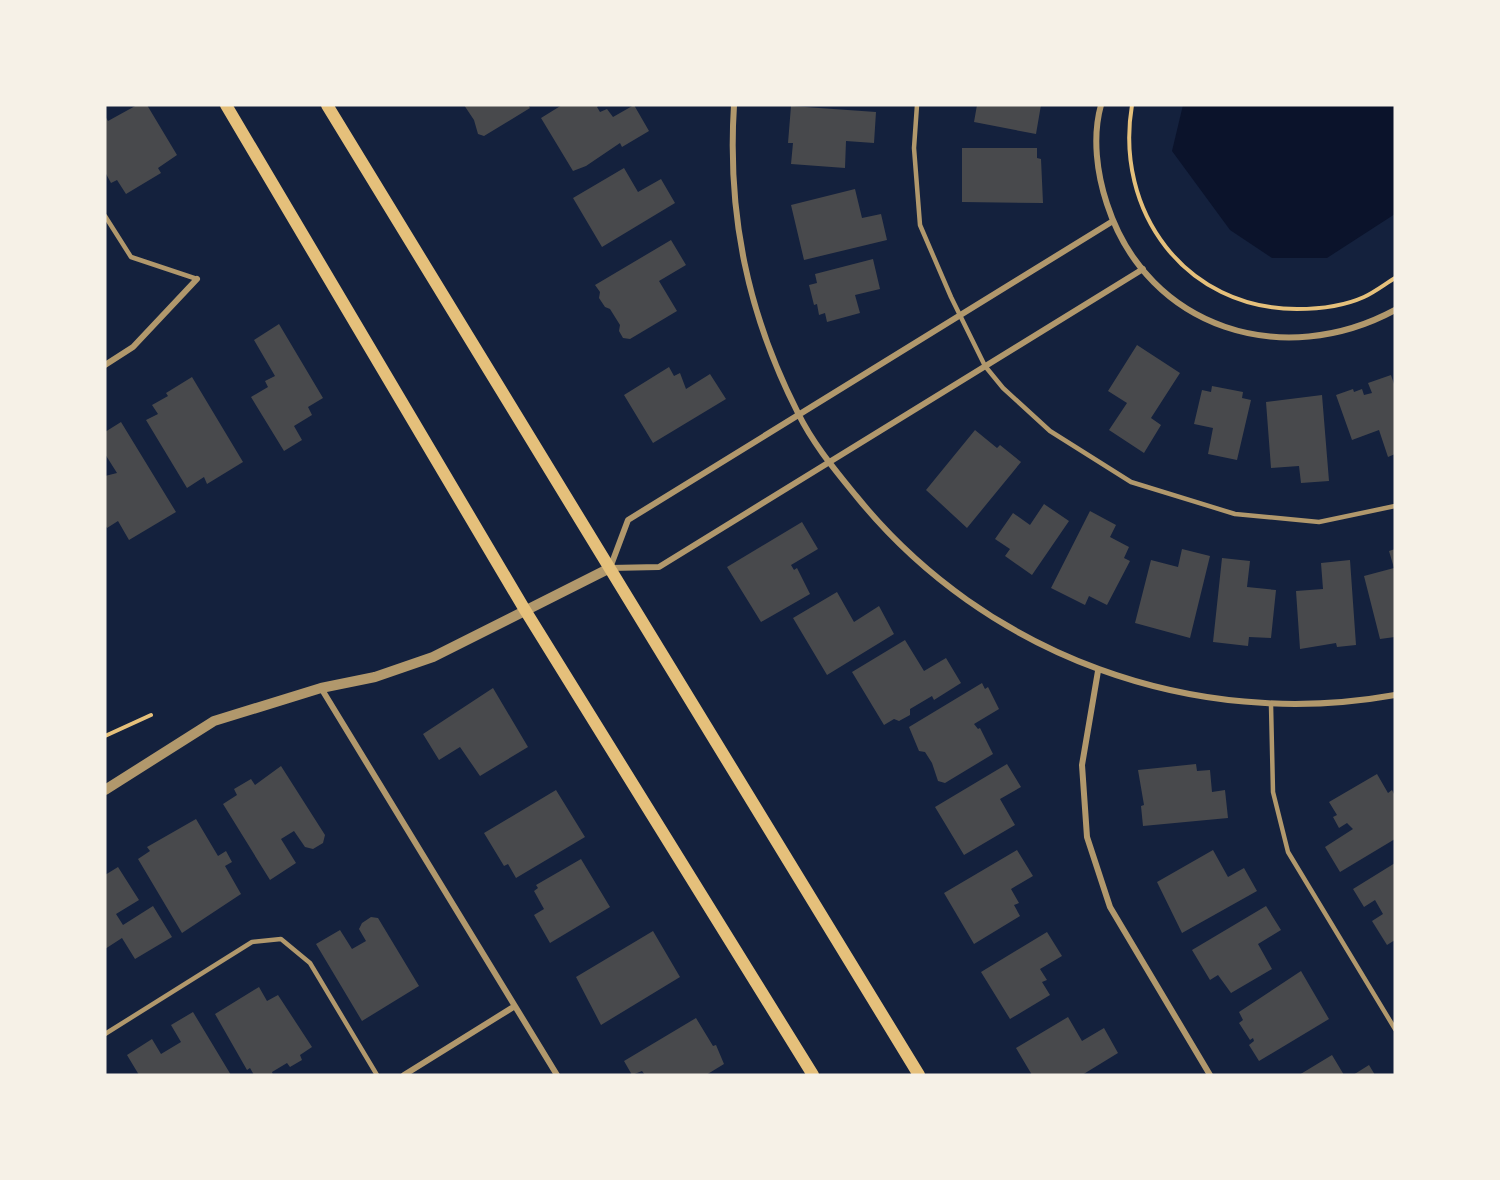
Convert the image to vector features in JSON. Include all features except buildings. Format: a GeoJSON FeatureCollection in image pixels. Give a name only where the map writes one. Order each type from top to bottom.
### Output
{"type":"FeatureCollection","features":[{"type":"Feature","properties":{"kind":"main road"},"geometry":{"type":"LineString","coordinates":[[226,105],[525,609],[813,1075]]}},
{"type":"Feature","properties":{"kind":"main road"},"geometry":{"type":"LineString","coordinates":[[327,105],[919,1075]]}},
{"type":"Feature","properties":{"kind":"street"},"geometry":{"type":"LineString","coordinates":[[734,105],[731,158],[737,231],[753,301],[767,345],[798,415],[829,462],[884,530],[949,590],[1034,643],[1098,671],[1178,694],[1271,705],[1364,701],[1395,695]]}},
{"type":"Feature","properties":{"kind":"street"},"geometry":{"type":"LineString","coordinates":[[1101,105],[1097,137],[1098,165],[1103,193],[1113,221],[1143,269],[1161,288],[1208,320],[1263,337],[1319,338],[1347,332],[1395,310]]}},
{"type":"Feature","properties":{"kind":"street"},"geometry":{"type":"LineString","coordinates":[[610,568],[628,520],[1113,221]]}},
{"type":"Feature","properties":{"kind":"street"},"geometry":{"type":"LineString","coordinates":[[105,790],[214,721],[321,688],[375,677],[433,657],[610,568],[659,567],[1143,269]]}},
{"type":"Feature","properties":{"kind":"street"},"geometry":{"type":"LineString","coordinates":[[105,365],[133,347],[198,279]]}},
{"type":"Feature","properties":{"kind":"street"},"geometry":{"type":"LineString","coordinates":[[1098,671],[1082,765],[1087,837],[1110,907],[1210,1075]]}},
{"type":"Feature","properties":{"kind":"street"},"geometry":{"type":"LineString","coordinates":[[321,688],[557,1075]]}},
{"type":"Feature","properties":{"kind":"street"},"geometry":{"type":"LineString","coordinates":[[404,1075],[515,1006]]}},
{"type":"Feature","properties":{"kind":"lane"},"geometry":{"type":"LineString","coordinates":[[917,105],[914,148],[920,225],[986,366],[1003,388],[1050,431],[1131,482],[1235,514],[1319,522],[1395,506]]}},
{"type":"Feature","properties":{"kind":"lane"},"geometry":{"type":"LineString","coordinates":[[105,216],[131,257],[198,279]]}},
{"type":"Feature","properties":{"kind":"lane"},"geometry":{"type":"LineString","coordinates":[[1271,705],[1273,792],[1288,852],[1395,1029]]}},
{"type":"Feature","properties":{"kind":"lane"},"geometry":{"type":"LineString","coordinates":[[105,1034],[252,942],[281,939],[310,963],[377,1075]]}},
{"type":"Feature","properties":{"kind":"path"},"geometry":{"type":"LineString","coordinates":[[1132,105],[1129,154],[1133,181],[1142,208],[1154,232],[1188,271],[1233,297],[1257,305],[1283,309],[1309,309],[1363,297],[1395,278]]}},
{"type":"Feature","properties":{"kind":"path"},"geometry":{"type":"LineString","coordinates":[[105,736],[151,716]]}},
{"type":"Feature","properties":{"kind":"water"},"geometry":{"type":"Polygon","coordinates":[[[1183,105],[1395,105],[1395,214],[1327,258],[1272,258],[1230,230],[1172,151],[1183,105]]]}}]}
